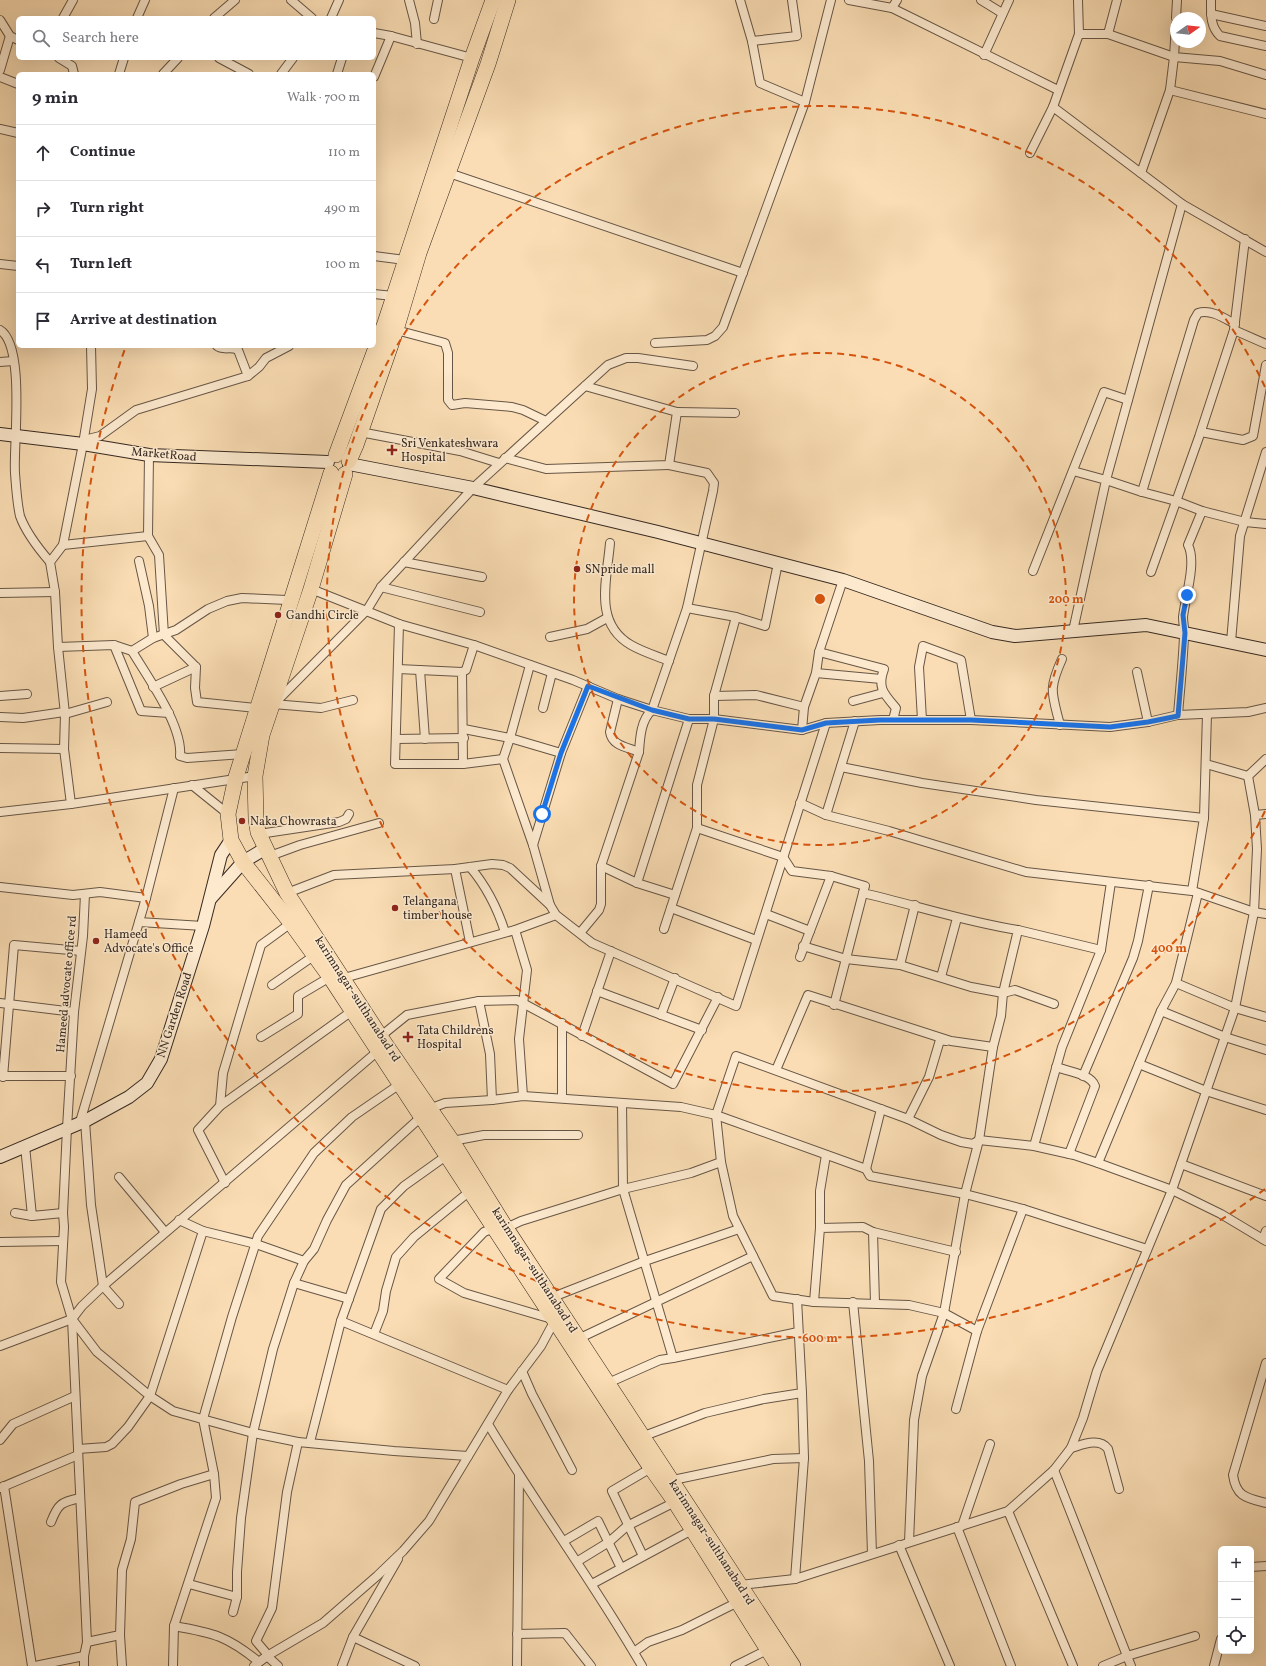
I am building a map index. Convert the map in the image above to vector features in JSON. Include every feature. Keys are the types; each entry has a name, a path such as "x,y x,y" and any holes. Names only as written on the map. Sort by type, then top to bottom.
{"highway":[{"path":"267,706 290,608 340,465 384,330 418,253 442,171 472,58 494,0"},
{"path":"508,0 488,64 405,260 393,296 360,432 340,465 311,589 267,706 243,754 236,777 228,814 231,840 243,862 315,955 337,978 352,1011 378,1051 400,1084 425,1113 446,1156 470,1191 500,1228 556,1308 651,1468 675,1502 738,1602 773,1647 778,1666"},
{"name":"karimnagar-sulthanabad rd","path":"267,706 255,776 256,819 260,834 287,893 337,978 381,1036 425,1113 452,1141 500,1228 556,1308 580,1338 740,1584 773,1647 793,1666"}],"street":[{"path":"64,16 73,0"},
{"path":"140,16 145,0"},
{"path":"216,16 236,0"},
{"path":"291,0 309,16"},
{"path":"332,16 339,0"},
{"path":"409,0 415,23 417,44"},
{"path":"434,19 438,0"},
{"path":"740,0 752,41 760,83 805,102"},
{"path":"752,41 797,36 792,0"},
{"path":"655,343 707,340 715,336 724,327 805,102 831,0"},
{"path":"849,0 892,8 984,55 1058,90"},
{"path":"892,8 897,0"},
{"path":"981,0 1002,13"},
{"path":"984,55 1009,0"},
{"path":"1030,153 1053,107 1079,34 1078,0"},
{"path":"1108,34 1117,0"},
{"path":"1176,12 1177,0"},
{"path":"1210,0 1211,20 1220,36 1266,46"},
{"path":"1211,14 1266,26"},
{"path":"0,20 10,36 16,39"},
{"path":"376,33 472,58"},
{"path":"1079,34 1108,34 1174,57 1220,61 1266,75"},
{"path":"0,70 10,36"},
{"path":"376,72 391,36"},
{"path":"1141,173 1170,90 1175,48"},
{"path":"62,60 72,66 74,72"},
{"path":"120,72 123,60"},
{"path":"165,72 176,60"},
{"path":"223,60 244,72"},
{"path":"282,72 292,60"},
{"path":"338,72 342,60"},
{"path":"0,77 16,83"},
{"path":"1170,90 1266,114"},
{"path":"1053,107 1182,204 1266,252"},
{"path":"0,129 16,133"},
{"path":"442,171 743,273"},
{"path":"1073,631 1106,480 1182,204"},
{"path":"1151,572 1201,432 1234,327 1245,239"},
{"path":"376,256 405,260"},
{"path":"0,264 16,266"},
{"path":"376,294 393,296"},
{"path":"1142,492 1194,320 1198,313 1203,311 1212,313 1266,344"},
{"path":"0,330 7,338 13,361 18,411 15,473 20,516 36,546 50,562 55,592 58,647 65,713 64,749 71,804"},
{"path":"384,330 445,343 448,353 448,400 452,405 465,403 512,407 523,410 546,422"},
{"path":"50,562 62,544 84,442 92,389 91,348"},
{"path":"220,348 232,348 238,350 248,376"},
{"path":"84,442 100,436 136,410 248,376 266,358 285,348"},
{"path":"267,706 367,610 381,587 473,488 608,365 626,358 693,366"},
{"path":"0,362 13,361"},
{"path":"1201,432 1243,440 1253,436 1266,365"},
{"path":"585,386 677,412 735,413"},
{"path":"1033,571 1104,392 1128,400"},
{"path":"669,465 677,412"},
{"path":"360,432 546,469 669,465 707,473 712,477 714,491 687,608 652,710 646,715 640,735 639,752 601,866 601,904 580,933"},
{"name":"MarketRoad","path":"0,434 84,442 149,455 340,465 473,488 702,543 843,580 992,632 1016,636 1146,625 1266,650"},
{"path":"1231,642 1240,536 1266,452"},
{"path":"149,455 148,536 153,541 159,556 164,635 196,667 195,688 197,702 321,708 353,700"},
{"path":"1073,471 1176,501 1202,511 1244,522 1266,524"},
{"path":"1178,716 1185,633 1183,615 1187,595 1191,551 1188,545 1202,511"},
{"path":"62,544 148,536"},
{"path":"610,543 605,606 607,618 612,629 621,638 632,645 669,661"},
{"path":"139,561 149,606 153,638"},
{"path":"404,562 482,577"},
{"path":"687,608 736,617 765,626 778,564"},
{"path":"802,730 804,707 816,673 819,652 843,580"},
{"path":"381,587 480,612"},
{"path":"311,589 400,624 474,645 530,664 618,699 652,710 689,719 714,719 802,730 826,723 893,720 971,720 1110,727 1178,716 1248,712 1266,708"},
{"path":"0,593 55,592"},
{"path":"132,651 153,638 176,630 208,609 242,598 287,600 290,608"},
{"path":"664,929 697,828 698,785 714,719 714,696 736,617"},
{"path":"550,637 587,629 607,618"},
{"path":"400,624 395,764 463,764 503,759"},
{"path":"58,647 114,645 132,651 169,713 181,745 180,756 187,758 243,754"},
{"path":"114,645 141,711 169,713"},
{"path":"398,669 462,672 466,670 474,645"},
{"path":"922,720 919,667 923,646 961,660 971,720"},
{"path":"819,652 884,669 880,679 883,693 896,708 893,720"},
{"path":"1060,725 1052,690 1053,680 1062,659"},
{"path":"530,664 503,759 532,845 550,905 556,915 592,943 675,978 736,1006 826,723"},
{"path":"153,687 196,667"},
{"path":"420,670 425,739"},
{"path":"462,672 464,729 463,764"},
{"path":"1137,672 1148,722"},
{"path":"543,708 552,673"},
{"path":"816,673 880,679"},
{"path":"532,845 561,753 588,686"},
{"path":"854,701 883,693"},
{"path":"0,696 27,694"},
{"path":"714,696 756,695 804,707"},
{"path":"618,699 610,732 611,737 616,743 639,752"},
{"path":"0,717 23,718 65,713 107,702"},
{"path":"1098,1163 1161,1011 1176,984 1195,892 1204,818 1207,714"},
{"path":"637,883 689,719"},
{"path":"826,815 855,721"},
{"path":"464,729 510,738 561,753"},
{"path":"396,739 464,738"},
{"path":"0,748 64,749"},
{"path":"1248,776 1266,759"},
{"path":"1206,764 1248,776"},
{"path":"841,767 922,783 1021,797 1204,818"},
{"path":"0,812 71,804 236,777 255,776"},
{"path":"740,1584 795,1579 1008,1511 1054,1470 1071,1448 1083,1418 1097,1371 1172,1190 1235,1008 1254,912 1257,849 1255,815 1248,776"},
{"path":"192,785 228,814"},
{"path":"119,1304 103,1286 91,1205 83,1122 146,898 174,788"},
{"path":"800,803 826,815 889,831 950,851 1026,872 1149,885 1195,892 1254,912 1266,914"},
{"path":"260,834 339,822 346,819 349,814"},
{"path":"1255,815 1266,814"},
{"path":"208,900 243,862 268,852 300,845 379,823"},
{"path":"697,828 783,857 792,871 831,876 865,886 834,1005"},
{"name":"NN Garden Road","path":"0,1157 83,1122 129,1097 147,1083 161,1058 203,926 208,900 221,855 231,840"},
{"path":"287,893 334,875 454,869 492,864 503,865 510,868 550,905"},
{"path":"601,866 637,883 675,895"},
{"path":"470,867 492,898 505,932"},
{"path":"454,869 470,942"},
{"path":"800,957 831,876"},
{"path":"1034,1146 1062,1047 1101,950 1111,882"},
{"path":"1083,1076 1133,958 1138,941 1149,885"},
{"path":"0,887 73,894 100,892 146,898"},
{"path":"863,893 915,905 957,918 1018,930 1101,950"},
{"name":"Hameed advocate office rd","path":"72,1319 60,1282 74,1012 81,950 85,894"},
{"path":"900,965 915,905"},
{"path":"671,908 756,940"},
{"path":"766,914 810,931"},
{"path":"261,1037 298,1014 298,996 337,978 515,930 556,915"},
{"path":"941,977 957,918"},
{"path":"139,922 203,926"},
{"path":"220,1106 223,1073 261,945 291,923"},
{"path":"515,930 527,970 519,1039 523,1096"},
{"path":"908,1542 914,1420 922,1376 944,1313 956,1252 965,1194 979,1140 993,1047 1001,1016 1003,993 1018,930"},
{"path":"71,1076 2,1077 4,1003 14,945 81,950"},
{"path":"803,946 846,959 900,965 971,987 1003,993 1015,990 1054,1004"},
{"path":"582,1036 611,951"},
{"path":"272,985 315,955"},
{"path":"660,1015 675,978"},
{"path":"1176,984 1235,1008 1266,1017"},
{"path":"597,991 702,1030"},
{"path":"776,1070 808,995 834,1005 951,1041"},
{"path":"381,1036 407,1015 479,1001 517,1000 673,1084 718,997"},
{"path":"479,1001 490,1054 492,1100"},
{"path":"4,1003 74,1012"},
{"path":"225,1182 198,1130 220,1106 352,1011"},
{"path":"1161,1011 1225,1037 1266,1050"},
{"path":"562,1023 562,1098"},
{"path":"908,1118 929,1077 940,1040 993,1047"},
{"path":"0,1346 72,1319 82,1306 103,1286 378,1051"},
{"path":"977,1331 944,1313 908,1305 853,1302 814,1302 773,1296 733,1216 721,1162 716,1115 736,1056 908,1118 941,1135 961,1142 973,1144 979,1140 1034,1146 1069,1154 1098,1163 1172,1190 1221,1214 1264,1240 1266,1231"},
{"path":"1139,1064 1206,1092 1266,1110"},
{"path":"1056,1067 1092,1080 1095,1086 1069,1154"},
{"path":"173,1666 174,1626 216,1498 214,1474 203,1419 232,1317 258,1236 314,1154 352,1117 400,1084"},
{"path":"233,1612 237,1597 237,1572 241,1518 253,1434 273,1349 294,1284 304,1261 314,1249 346,1184 425,1113 445,1102 492,1100 523,1096 681,1107 716,1115 826,1154 866,1169 870,1176 965,1194 1023,1209 1147,1249"},
{"path":"622,1103 623,1189 673,1358"},
{"path":"866,1169 881,1108"},
{"path":"452,1141 484,1135 578,1135"},
{"path":"25,1146 32,1216"},
{"path":"814,1302 820,1228 820,1191 826,1154"},
{"path":"310,1442 341,1322 381,1209 404,1186 446,1156"},
{"path":"721,1162 691,1173 623,1189 484,1232 439,1279 464,1293 556,1308 645,1261 739,1229"},
{"path":"1181,1164 1266,1196"},
{"path":"119,1177 165,1232"},
{"path":"374,1334 383,1311 386,1291 396,1258 414,1237 470,1191"},
{"path":"956,1410 977,1331 1023,1209"},
{"path":"16,1213 32,1216 63,1213"},
{"path":"179,1220 203,1231 256,1244 304,1261"},
{"path":"820,1228 863,1227 873,1232 956,1252"},
{"path":"32,1666 2,1487 78,1452 106,1447 112,1444 124,1432 150,1396 203,1231"},
{"path":"873,1232 875,1303"},
{"path":"0,1242 63,1241"},
{"path":"580,1338 753,1256"},
{"path":"294,1284 349,1299"},
{"path":"795,1579 804,1458 797,1299"},
{"path":"853,1302 869,1453 872,1554"},
{"path":"174,1626 221,1636 241,1647 257,1664 266,1656 323,1623 403,1551 429,1521 508,1390 541,1346 556,1308"},
{"path":"72,1319 97,1352 150,1396 173,1411 253,1434 298,1442 468,1456"},
{"path":"72,1319 88,1642 84,1656 84,1666"},
{"path":"341,1322 374,1334 508,1390"},
{"path":"608,1383 660,1360 798,1332"},
{"path":"1266,1363 1233,1475 1234,1484 1240,1494 1266,1503"},
{"path":"522,1370 532,1394 572,1470"},
{"path":"644,1436 705,1413 764,1399 802,1393"},
{"path":"0,1440 13,1424 75,1396"},
{"path":"488,1424 519,1476 578,1561 642,1666"},
{"path":"278,1666 266,1656 267,1654 256,1641 272,1608 287,1492 298,1442"},
{"path":"1071,1448 1094,1442 1106,1445 1119,1489"},
{"path":"990,1444 959,1526 1011,1666"},
{"path":"672,1480 773,1459 804,1458"},
{"path":"643,1556 627,1526 612,1491 651,1468"},
{"path":"1054,1470 1131,1666"},
{"path":"122,1666 120,1635 122,1570 131,1539 135,1502 181,1484 214,1474"},
{"path":"517,1666 516,1634 519,1476"},
{"path":"51,1522 57,1507 65,1501 80,1498"},
{"path":"578,1561 609,1542 627,1526 675,1502"},
{"path":"1008,1511 1073,1666"},
{"path":"564,1541 598,1521 622,1568"},
{"path":"592,1584 692,1530"},
{"path":"899,1545 950,1666"},
{"path":"342,1666 350,1649 353,1637 403,1551"},
{"path":"1254,1566 1266,1566"},
{"path":"189,1584 237,1597"},
{"path":"634,1652 648,1642 682,1630 738,1602"},
{"path":"516,1634 565,1633 591,1666"},
{"path":"88,1642 120,1635"},
{"path":"1103,1666 1127,1656 1195,1636"},
{"path":"353,1637 415,1666"},
{"path":"735,1666 773,1647"},
{"path":"1214,1666 1218,1651"},
{"path":"36,1666 84,1656"}],"place":[{"name":"Sri Venkateshwara Hospital","path":"392,450"},
{"name":"SNpride mall","path":"577,569"},
{"name":"Gandhi Circle","path":"278,615"},
{"name":"Naka Chowrasta","path":"242,821"},
{"name":"Telangana timber house","path":"395,908"},
{"name":"Hameed Advocate's Office","path":"96,941"},
{"name":"Tata Childrens Hospital","path":"408,1037"}],"route":[{"path":"542,814 561,753 588,686 618,699 652,710 689,719 714,719 802,730 826,723 880,720 971,720 1110,727 1178,716 1185,633 1183,615 1187,595"}]}
